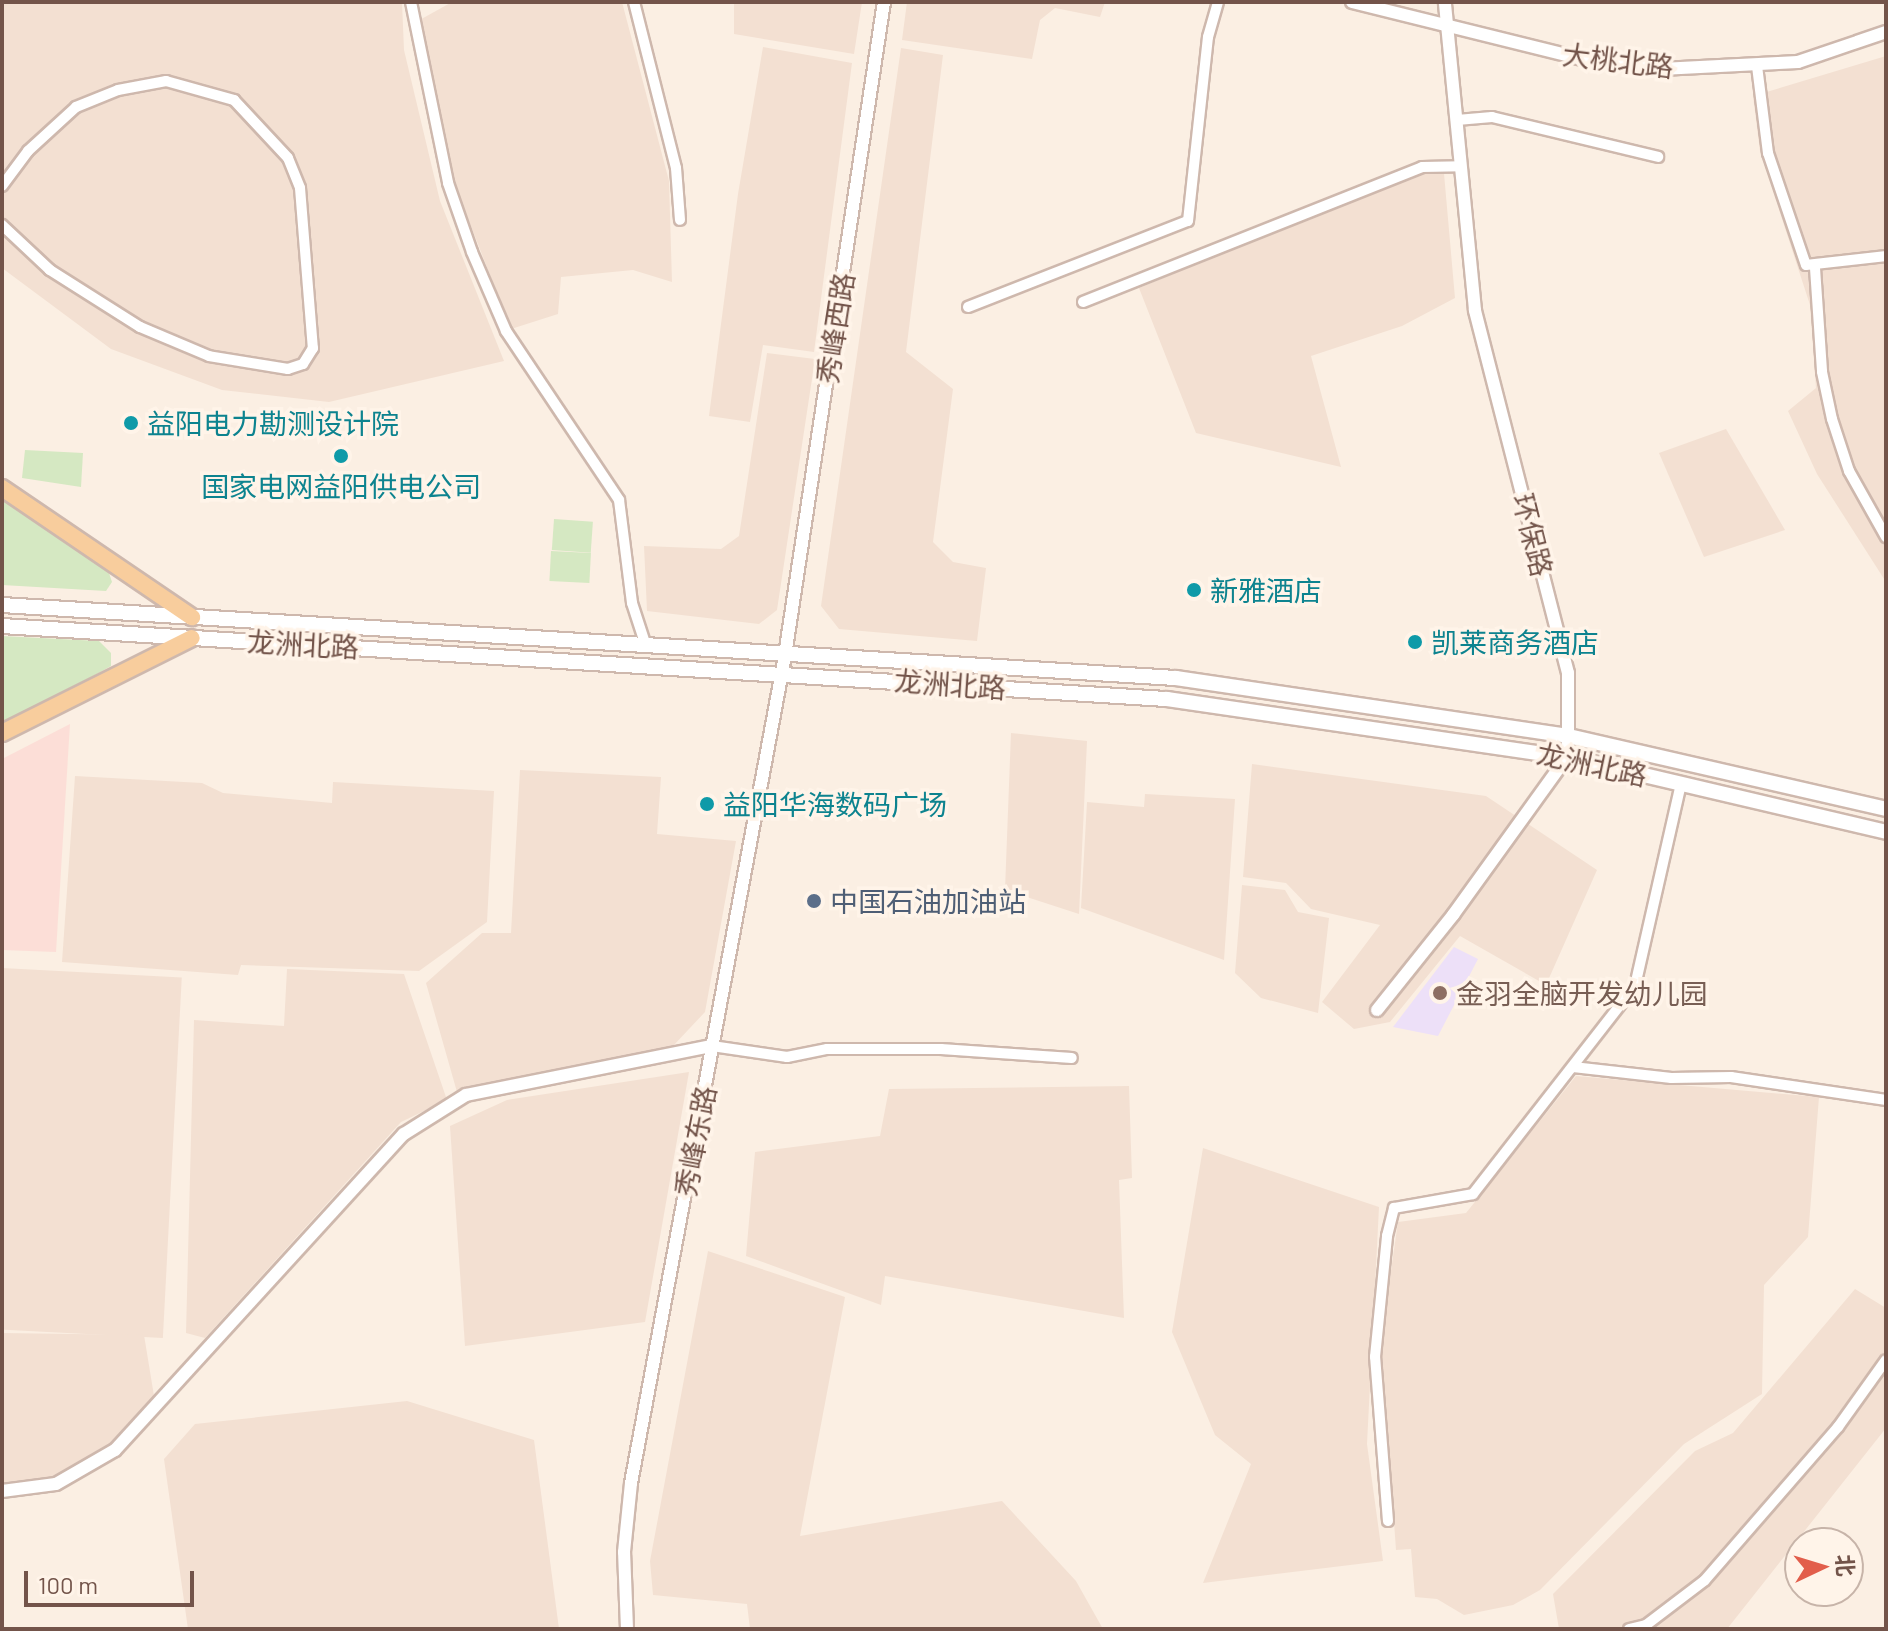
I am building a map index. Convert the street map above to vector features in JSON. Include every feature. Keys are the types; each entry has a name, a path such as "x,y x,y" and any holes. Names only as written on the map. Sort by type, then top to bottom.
{"main road":[{"path":"2,488 192,617"},
{"name":"龙洲北路","path":"2,605 1176,678 1568,736 1886,809"},
{"name":"龙洲北路","path":"2,626 1167,699 1567,757 1886,832"},
{"path":"2,733 192,638"}],"street":[{"path":"411,2 448,183 472,252 506,331 619,500 632,603 646,646"},
{"path":"634,2 676,168 680,220"},
{"name":"秀峰西路","path":"785,655 884,2"},
{"path":"968,307 1188,221 1208,37 1218,2"},
{"name":"大桃北路","path":"1352,2 1586,60 1661,69 1798,62 1886,32"},
{"name":"环保路","path":"1445,2 1475,310 1568,673 1567,757"},
{"path":"1757,66 1768,153 1806,265 1815,268 1886,256"},
{"path":"2,186 28,151 76,107 118,90 166,81 234,100 288,158 300,188 313,348 303,364 288,369 209,356 127,319 50,270 2,225"},
{"path":"1457,120 1492,117 1658,157"},
{"path":"1083,302 1422,167 1461,166"},
{"path":"1815,268 1822,372 1832,419 1849,471 1886,537"},
{"name":"秀峰东路","path":"627,1629 624,1552 631,1483 785,655"},
{"path":"1377,1010 1453,915 1567,757"},
{"path":"1388,1521 1375,1357 1387,1236 1394,1208 1473,1194 1635,986 1681,784"},
{"path":"2,1491 56,1484 115,1450 404,1134 466,1095 712,1046 787,1057 827,1049 941,1049 1072,1058"},
{"path":"1573,1067 1671,1078 1731,1077 1886,1100"},
{"path":"1629,1629 1646,1625 1705,1580 1838,1427 1886,1360"}],"shaded area":[{"path":"2,2 402,2 404,50 440,201 504,361 329,402 222,390 111,349 2,268"},
{"path":"452,2 622,2 669,181 672,282 633,270 561,277 558,314 511,329 453,180 416,22"},
{"path":"734,2 862,2 854,54 734,34"},
{"path":"907,2 1105,2 1100,17 1055,8 1040,20 1032,59 902,40"},
{"path":"763,47 852,63 814,352 763,345 750,422 709,416 738,194"},
{"path":"901,48 943,55 906,352 953,389 933,542 953,562 986,568 977,641 839,629 821,606"},
{"path":"1886,56 1886,582 1817,474 1788,411 1816,388 1810,305 1760,151 1753,96"},
{"path":"1443,162 1455,298 1402,326 1311,356 1341,467 1196,433 1139,288"},
{"path":"767,353 815,359 777,610 759,624 647,611 644,546 721,549 739,536"},
{"path":"1726,429 1785,530 1704,557 1659,453"},
{"path":"70,724 56,952 2,950 2,759"},
{"path":"1011,733 1087,741 1079,914 1005,890"},
{"path":"1252,764 1486,796 1597,870 1546,985 1460,936 1390,1022 1354,1029 1322,1002 1380,925 1311,909 1286,883 1243,877"},
{"path":"520,770 661,777 657,834 736,841 705,1012 673,1046 457,1092 426,983 482,933 511,933"},
{"path":"75,776 202,783 223,793 332,803 333,782 494,791 487,922 419,971 241,965 238,975 62,962"},
{"path":"1145,794 1235,799 1224,960 1081,908 1087,802 1144,807"},
{"path":"1242,885 1285,890 1298,912 1329,918 1318,1013 1261,998 1235,973"},
{"name":"金羽全脑开发幼儿园","path":"1454,947 1478,959 1438,1036 1393,1027"},
{"path":"2,968 182,977 163,1338 2,1329"},
{"path":"287,969 404,974 447,1100 401,1122 205,1338 186,1333 194,1020 284,1026"},
{"path":"689,1072 645,1322 465,1346 450,1126 507,1100"},
{"path":"1576,1076 1819,1097 1808,1237 1764,1285 1762,1394 1684,1444 1540,1590 1513,1605 1464,1615 1437,1599 1415,1597 1411,1549 1396,1550 1381,1340 1398,1222 1466,1213"},
{"path":"1129,1086 1132,1178 1119,1180 1124,1318 885,1276 881,1305 746,1256 755,1152 880,1136 889,1089"},
{"path":"1203,1148 1379,1207 1367,1444 1383,1561 1203,1583 1251,1464 1215,1435 1172,1332"},
{"path":"708,1251 845,1297 800,1536 1002,1501 1076,1581 1103,1629 750,1629 747,1604 653,1595 650,1561"},
{"path":"1855,1289 1886,1308 1886,1428 1808,1527 1784,1527 1784,1557 1727,1629 1559,1629 1553,1594 1695,1451 1733,1433"},
{"path":"2,1333 144,1335 154,1396 122,1435 91,1459 55,1476 2,1483"},
{"path":"407,1401 534,1440 559,1629 188,1629 164,1459 195,1424"}],"green space":[{"path":"25,450 83,453 81,487 22,478"},
{"path":"2,495 109,573 112,582 106,591 2,585"},
{"path":"554,519 593,522 591,553 552,550"},
{"path":"551,551 591,553 589,583 549,581"},
{"path":"2,636 99,641 111,653 111,666 2,727"}],"place":[{"name":"益阳电力勘测设计院","path":"131,423"},
{"name":"国家电网益阳供电公司","path":"341,456"},
{"name":"新雅酒店","path":"1194,590"},
{"name":"凯莱商务酒店","path":"1415,642"},
{"name":"益阳华海数码广场","path":"707,804"},
{"name":"中国石油加油站","path":"814,901"},
{"name":"金羽全脑开发幼儿园","path":"1440,993"}]}
